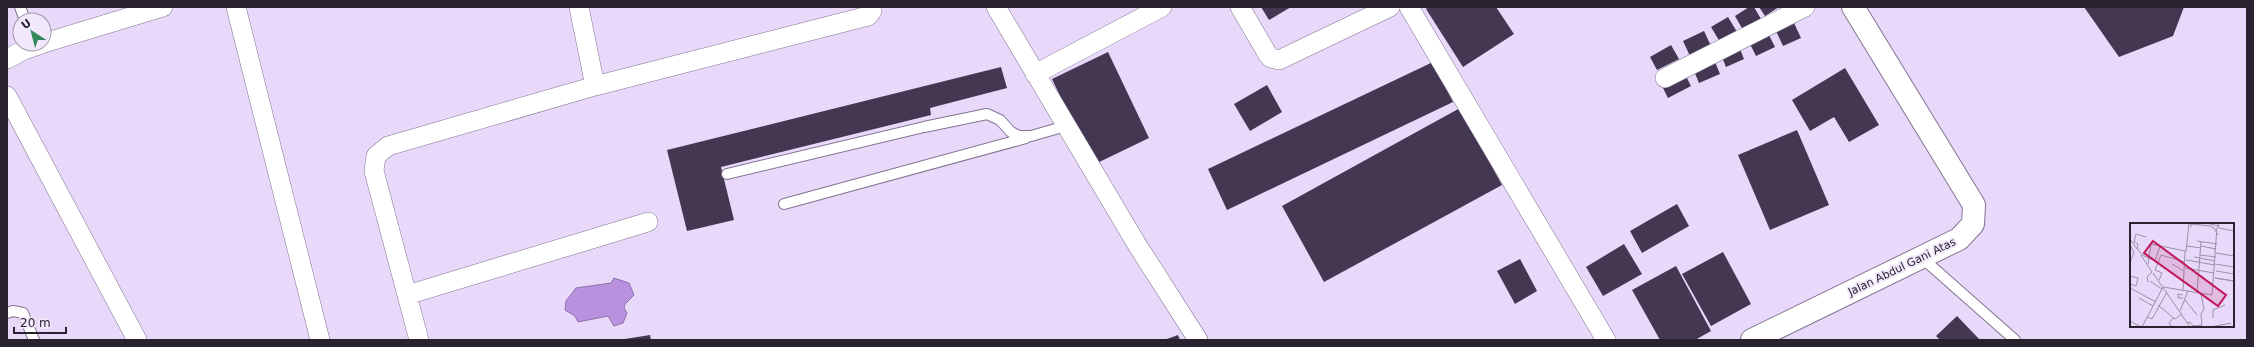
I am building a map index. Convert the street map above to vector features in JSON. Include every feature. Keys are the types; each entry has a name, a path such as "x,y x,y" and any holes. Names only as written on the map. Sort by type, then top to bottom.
{"street":[{"path":"52,40 163,7"},
{"path":"236,7 320,340"},
{"path":"579,7 595,86"},
{"path":"415,339 407,295 374,171 378,153 388,146 595,86 868,16 872,11 872,7"},
{"path":"996,7 1034,74 1136,243 1198,340"},
{"path":"1034,74 1162,7"},
{"path":"1240,7 1268,55 1271,58 1279,60 1390,7"},
{"path":"1409,7 1606,340"},
{"path":"1665,78 1805,7"},
{"name":"Jalan Abdul Gani Atas","path":"1752,340 1959,239 1973,224 1974,205 1853,7"},
{"path":"7,60 23,52"},
{"path":"7,96 137,340"},
{"path":"407,295 648,222"}],"lane":[{"path":"727,174 924,127 987,114 1000,120 1016,135 1031,136"},
{"path":"784,204 1066,126"},
{"path":"1922,257 2015,340"},
{"path":"7,313 13,311 23,313 34,340"}],"shaded area":[{"path":"614,278 629,283 634,295 625,304 624,308 627,313 623,323 614,326 608,316 578,322 575,316 565,310 566,301 576,288 611,283"}],"building":[{"path":"1261,7 1291,7 1269,20"},
{"path":"1428,7 1496,7 1514,34 1463,67 1426,9"},
{"path":"1749,7 1754,7 1761,19 1743,30 1735,16"},
{"path":"1759,7 1779,7 1765,16"},
{"path":"2084,7 2184,7 2173,36 2119,57"},
{"path":"1728,17 1737,32 1720,42 1711,27"},
{"path":"1794,23 1801,38 1783,46 1776,31"},
{"path":"1704,31 1711,46 1690,56 1683,41"},
{"path":"1769,35 1775,47 1756,56 1750,44"},
{"path":"1671,45 1679,59 1657,70 1650,57"},
{"path":"1740,49 1744,59 1726,67 1722,57"},
{"path":"1108,52 1149,138 1093,165 1052,79"},
{"path":"1433,62 1453,102 1227,210 1208,169"},
{"path":"1715,62 1720,74 1699,83 1694,71"},
{"path":"1001,67 1007,88 930,108 931,115 721,167 734,220 687,231 667,150"},
{"path":"1845,68 1879,125 1849,142 1834,117 1810,131 1792,100"},
{"path":"1684,72 1691,86 1668,98 1661,84"},
{"path":"1267,85 1282,112 1250,131 1234,104"},
{"path":"1460,108 1502,185 1324,282 1282,206"},
{"path":"1797,130 1829,205 1770,230 1738,155"},
{"path":"1677,204 1689,226 1642,253 1630,231"},
{"path":"1624,244 1642,274 1603,296 1586,267"},
{"path":"1723,252 1751,304 1711,326 1682,274"},
{"path":"1520,259 1537,291 1515,304 1497,271"},
{"path":"1676,266 1711,331 1695,340 1660,340 1632,290"},
{"path":"1957,316 1980,340 1940,340 1936,336"},
{"path":"650,335 651,340 625,340 625,339"},
{"path":"1178,335 1180,340 1164,340"}]}
